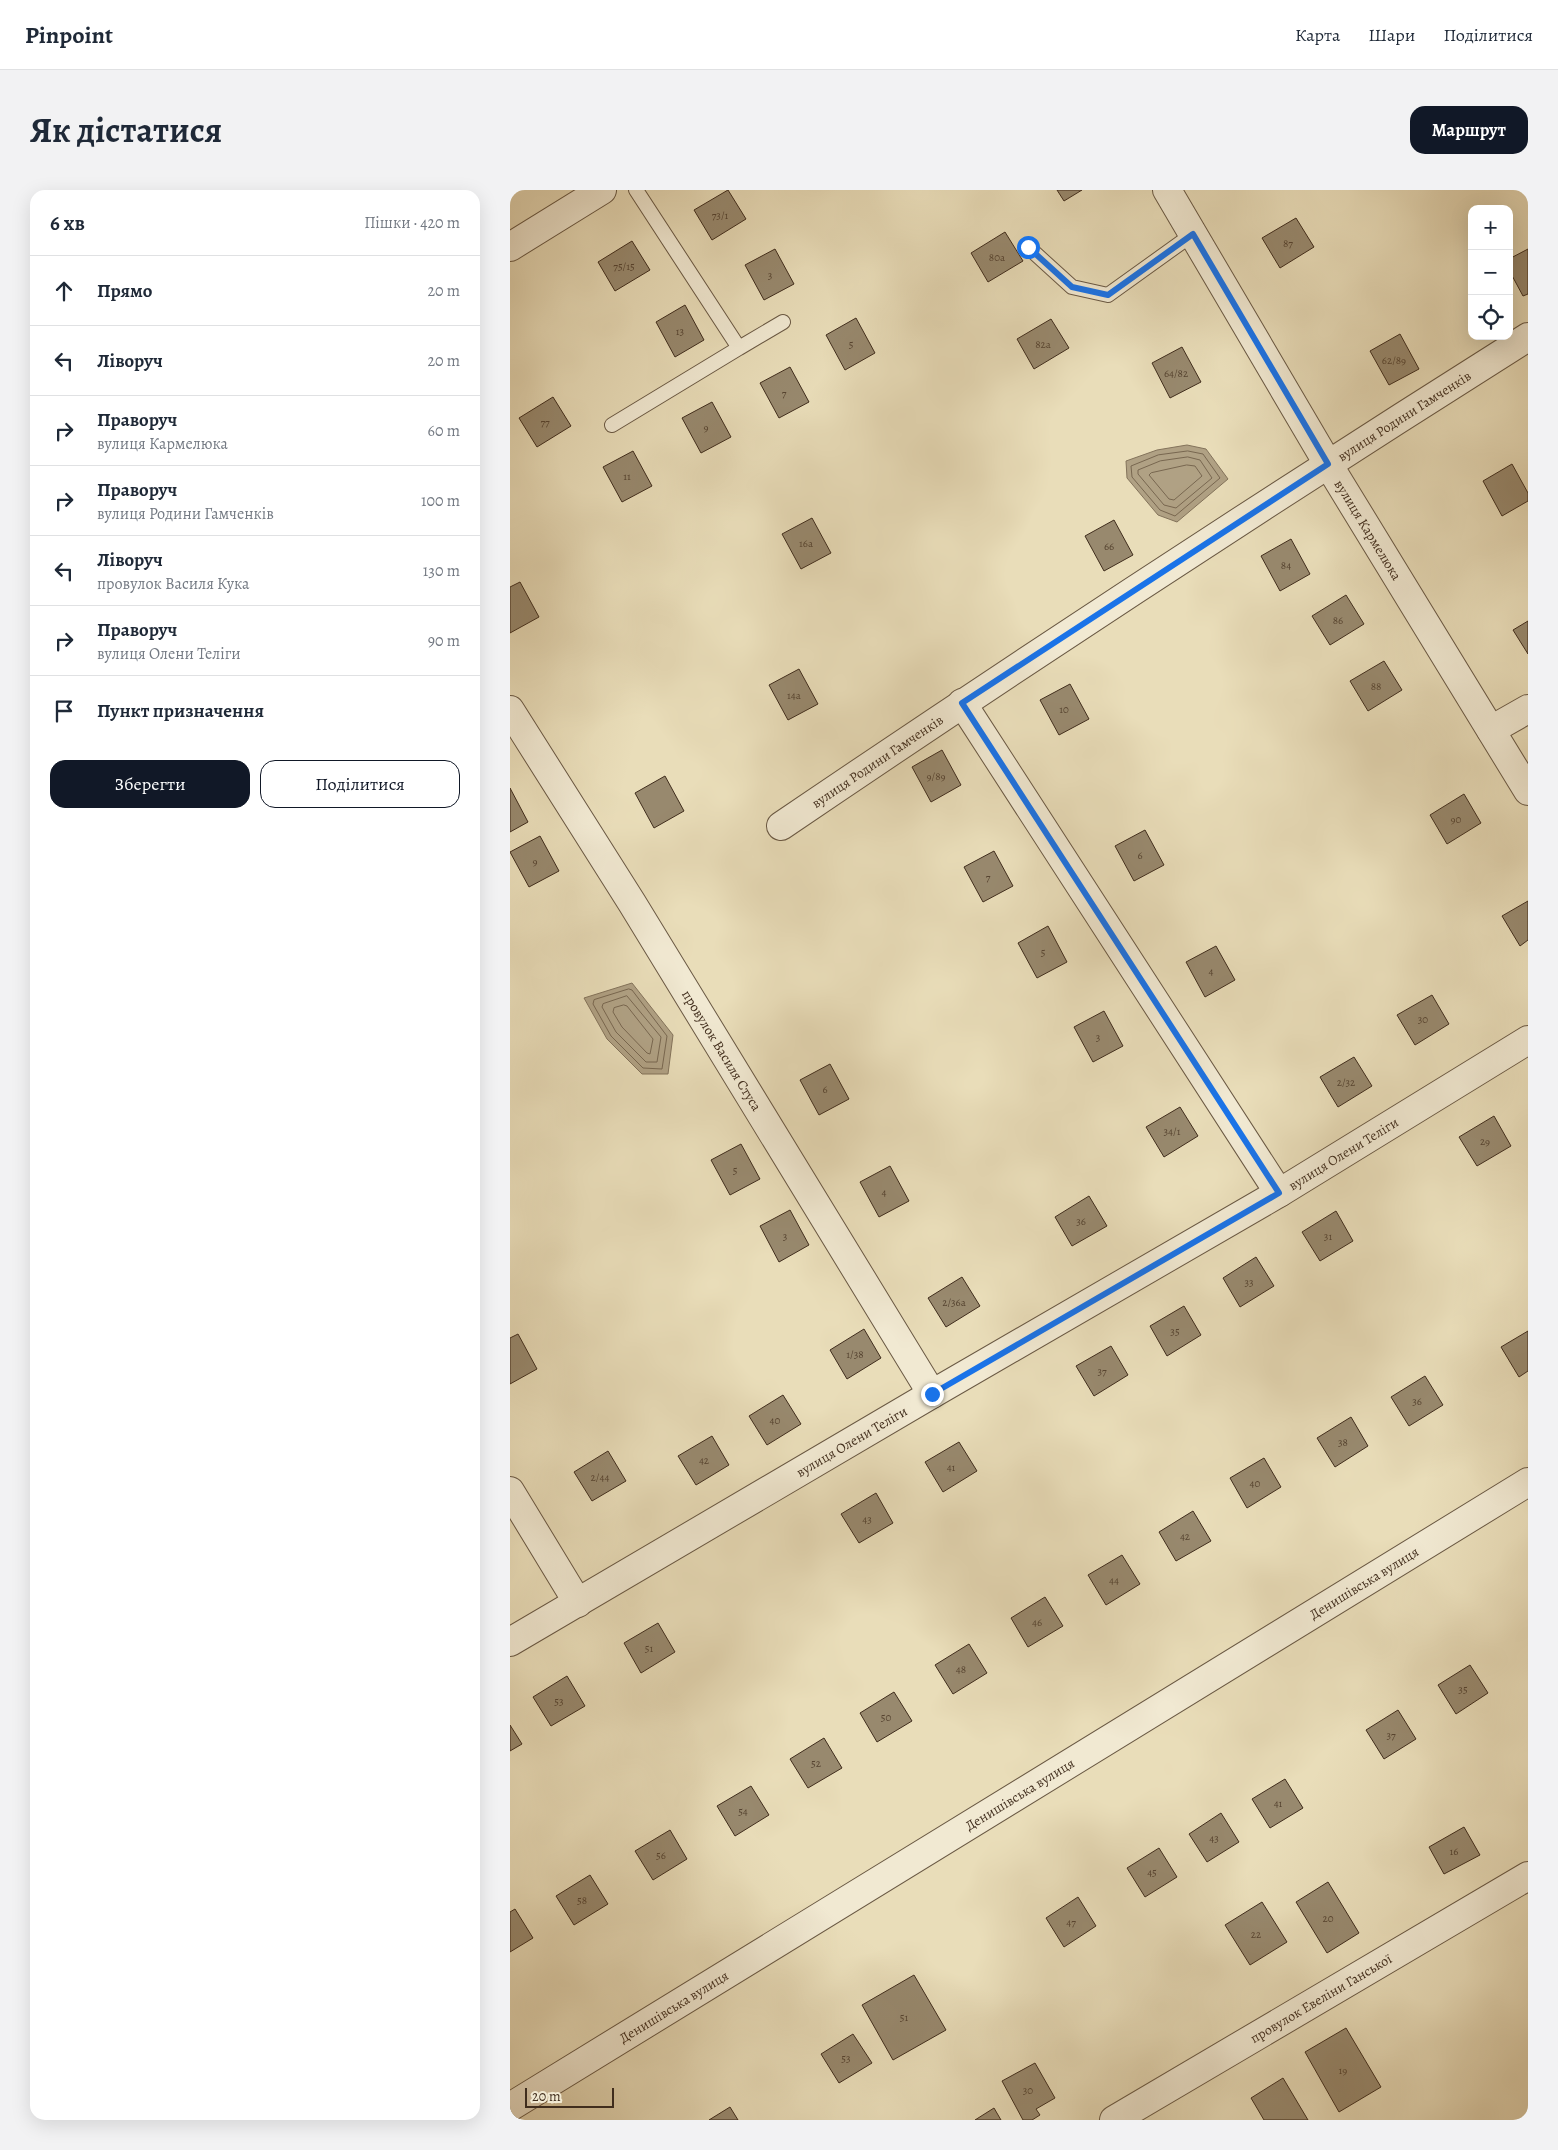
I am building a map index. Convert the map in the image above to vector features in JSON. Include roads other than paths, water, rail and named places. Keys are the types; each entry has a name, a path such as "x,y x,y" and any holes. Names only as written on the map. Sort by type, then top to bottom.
{"street":[{"path":"510,247 602,190"},
{"name":"вулиця Кармелюка","path":"1167,190 1328,464 1528,790"},
{"name":"вулиця Родини Гамченків","path":"781,826 962,703 1328,464 1528,337"},
{"path":"962,703 1279,1193"},
{"path":"1491,730 1528,708"},
{"name":"провулок Василя Стуса","path":"510,710 632,904 932,1394"},
{"name":"вулиця Олени Теліги","path":"510,1642 1279,1193 1528,1040"},
{"name":"Денишівська вулиця","path":"510,2107 1528,1482"},
{"path":"510,1491 578,1603"},
{"name":"провулок Евеліни Ганської","path":"1114,2120 1528,1876"}],"lane":[{"path":"636,190 739,348"},
{"path":"1028,247 1072,287 1108,295 1193,234"},
{"path":"612,425 782,322"}],"water":[{"path":"1187,445 1206,449 1228,479 1177,522 1158,515 1127,478 1126,461 1157,450"},
{"path":"632,983 673,1035 668,1074 642,1074 607,1039 584,998"}]}
